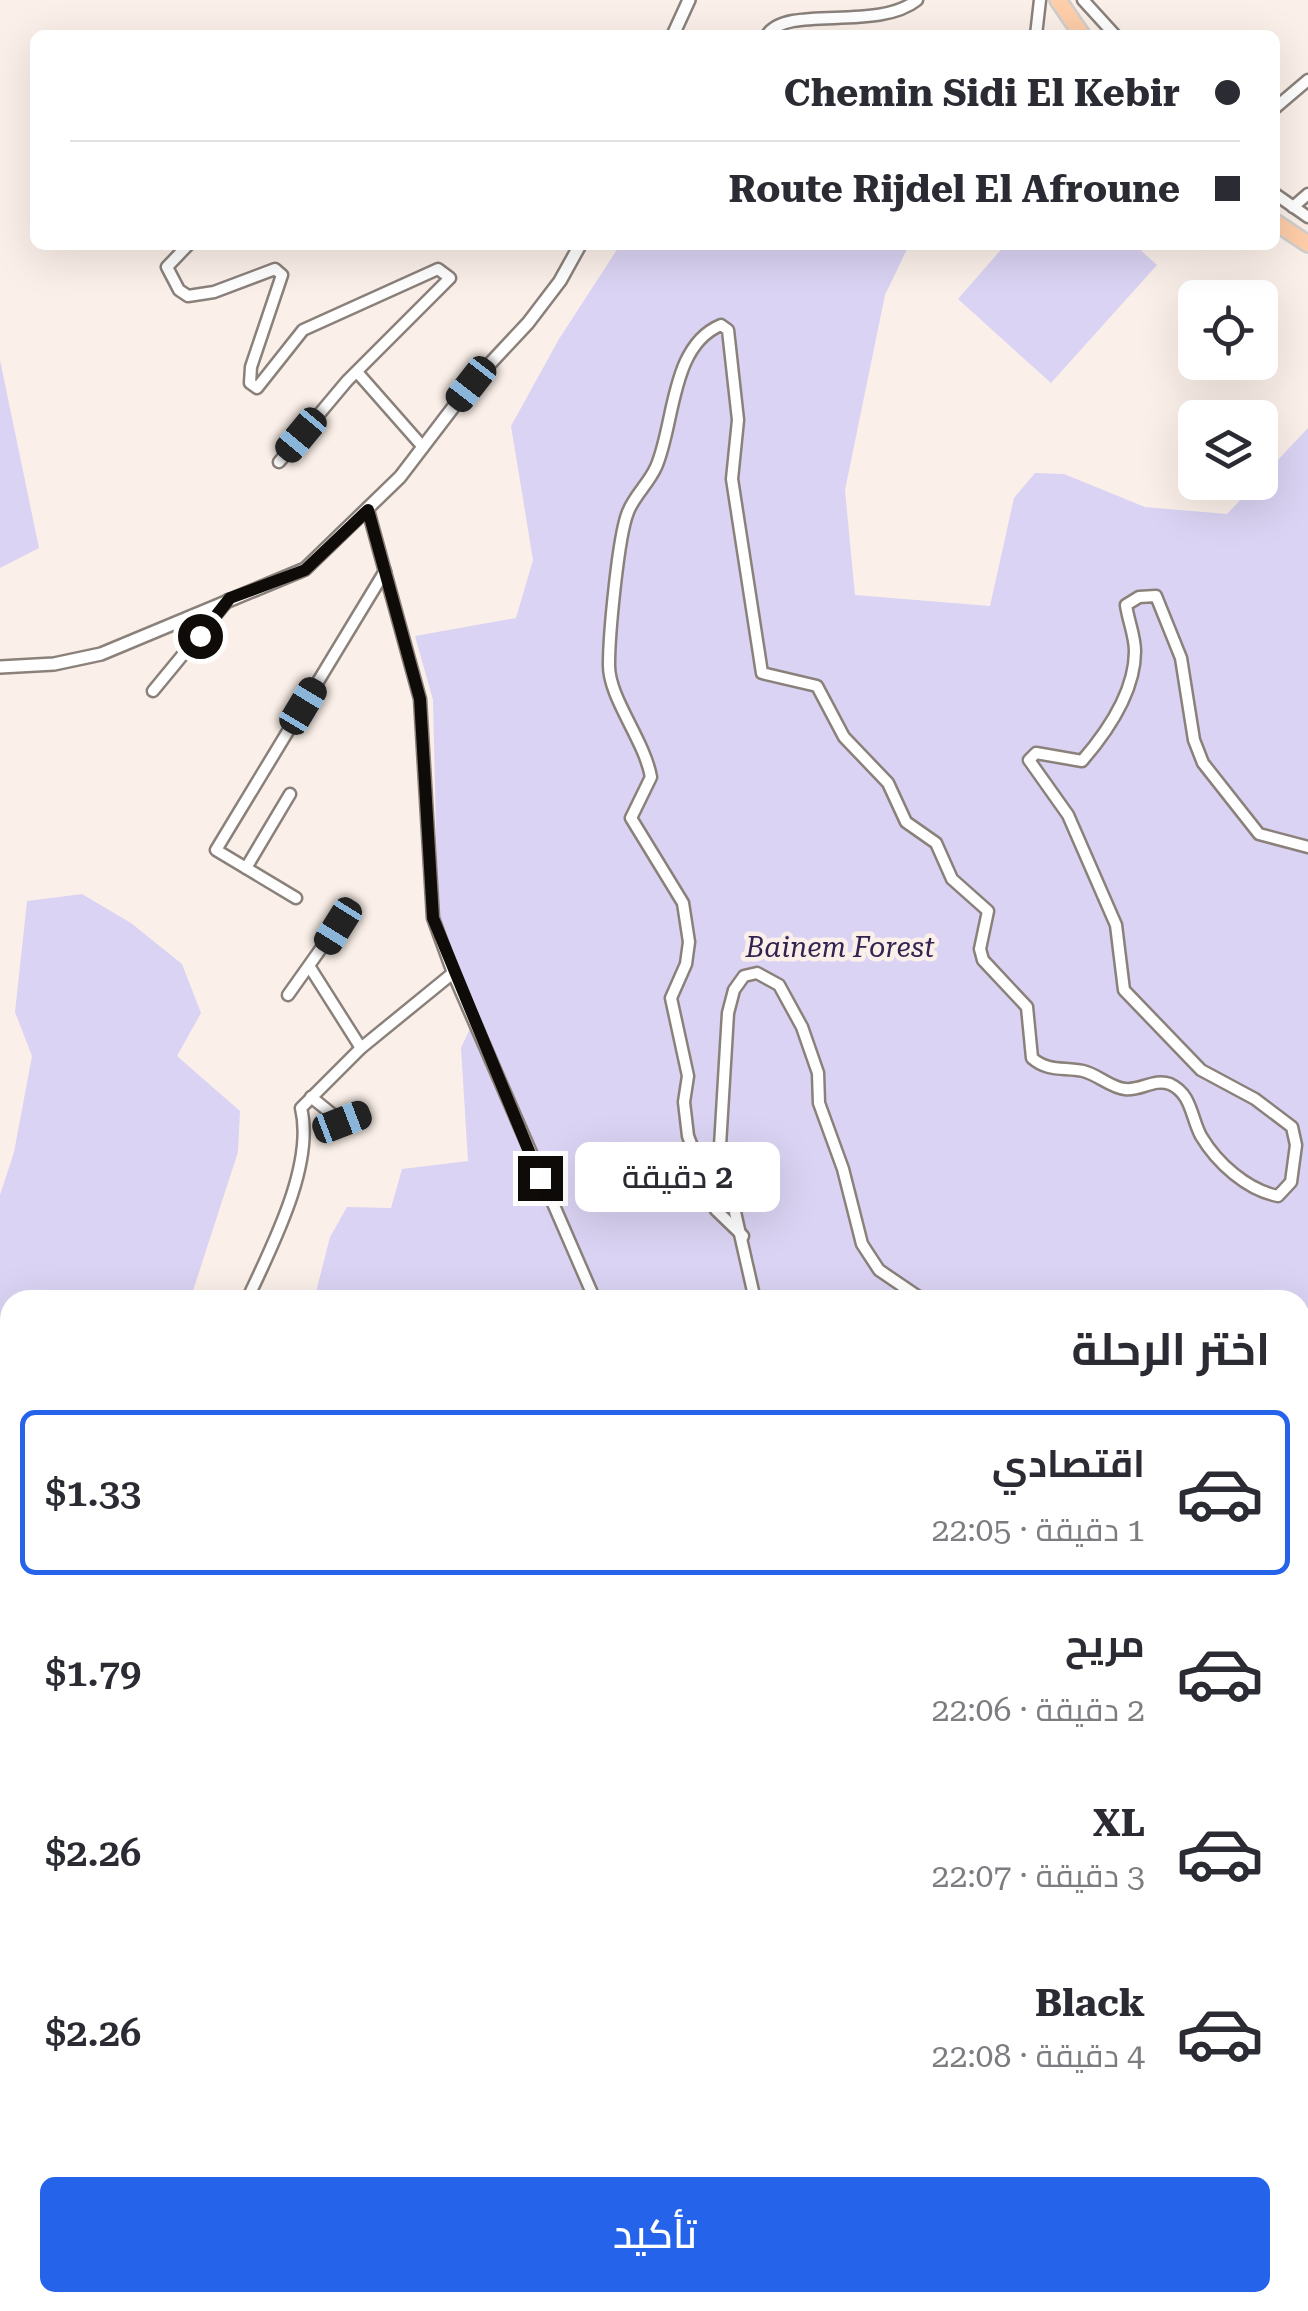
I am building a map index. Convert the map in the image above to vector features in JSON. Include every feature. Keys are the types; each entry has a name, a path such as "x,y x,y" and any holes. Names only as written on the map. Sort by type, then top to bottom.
{"main road":[{"path":"1058,0 1079,30"},
{"path":"1280,225 1308,244"}],"street":[{"path":"676,30 690,0"},
{"path":"772,30 779,22 792,18 847,20 897,10 916,0"},
{"path":"1037,30 1040,0"},
{"path":"1084,0 1111,30"},
{"path":"1280,104 1308,80"},
{"path":"1293,207 1308,194"},
{"path":"1280,198 1308,217"},
{"path":"183,250 167,267 179,290 188,296 214,292 275,268 282,274 251,367 250,382 257,388 265,383 278,358 313,324 444,270 450,278 357,372 279,462"},
{"path":"0,667 54,664 101,654 305,570 368,510 422,447 539,309 577,250"},
{"path":"743,1236 716,1210 688,1136 684,1102 688,1076 671,998 686,964 686,922 676,888 651,855 631,818 651,778 640,736 615,691 608,665 628,510 656,466 682,373 711,329 721,325 728,330 738,420 732,478 762,674 817,686 844,737 888,783 906,822 936,844 952,880 988,911 980,949 983,960 1027,1007 1032,1058 1043,1068 1084,1071 1124,1090 1158,1082 1172,1085 1184,1095 1200,1134 1230,1171 1261,1192 1278,1196 1292,1182 1296,1145 1292,1127 1255,1099 1201,1070 1124,990 1116,925 1068,815 1028,760 1036,753 1082,762 1104,736 1131,682 1135,648 1126,605 1139,597 1156,596 1164,612 1181,658 1194,740 1203,763 1259,834 1308,847"},
{"path":"357,372 422,447"},
{"path":"368,510 420,699 433,918 591,1290"},
{"path":"296,898 216,850 385,570"},
{"path":"153,692 230,598"},
{"path":"246,868 290,794"},
{"path":"288,995 338,926"},
{"path":"310,969 361,1048"},
{"path":"252,1290 280,1229 306,1129 301,1108 361,1048 454,972"},
{"path":"753,1290 720,1146 722,1071 734,990 744,976 757,973 779,985 802,1026 818,1073 819,1103 843,1169 862,1244 878,1270 907,1290"},
{"path":"311,1097 342,1122 361,1114"}],"green space":[{"name":"Bainem Forest","path":"617,250 907,250 885,295 845,490 855,595 990,606 1014,498 1035,473 1064,474 1145,507 1227,514 1240,500 1278,500 1278,460 1308,428 1308,1290 317,1290 330,1237 347,1207 391,1208 402,1169 468,1161 461,1048 478,1011 438,919 433,700 415,636 516,618 533,560 511,426 559,339"},
{"path":"1001,250 1140,250 1157,265 1051,383 958,299"},
{"path":"0,360 39,548 0,568"},
{"name":"Bainem Forest","path":"82,894 131,923 182,964 201,1013 177,1056 240,1111 238,1152 193,1290 0,1290 0,1195 14,1152 32,1056 15,1012 27,901"}],"route":[{"path":"200,636 230,598 305,570 368,510 420,699 433,918 540,1178"}]}
